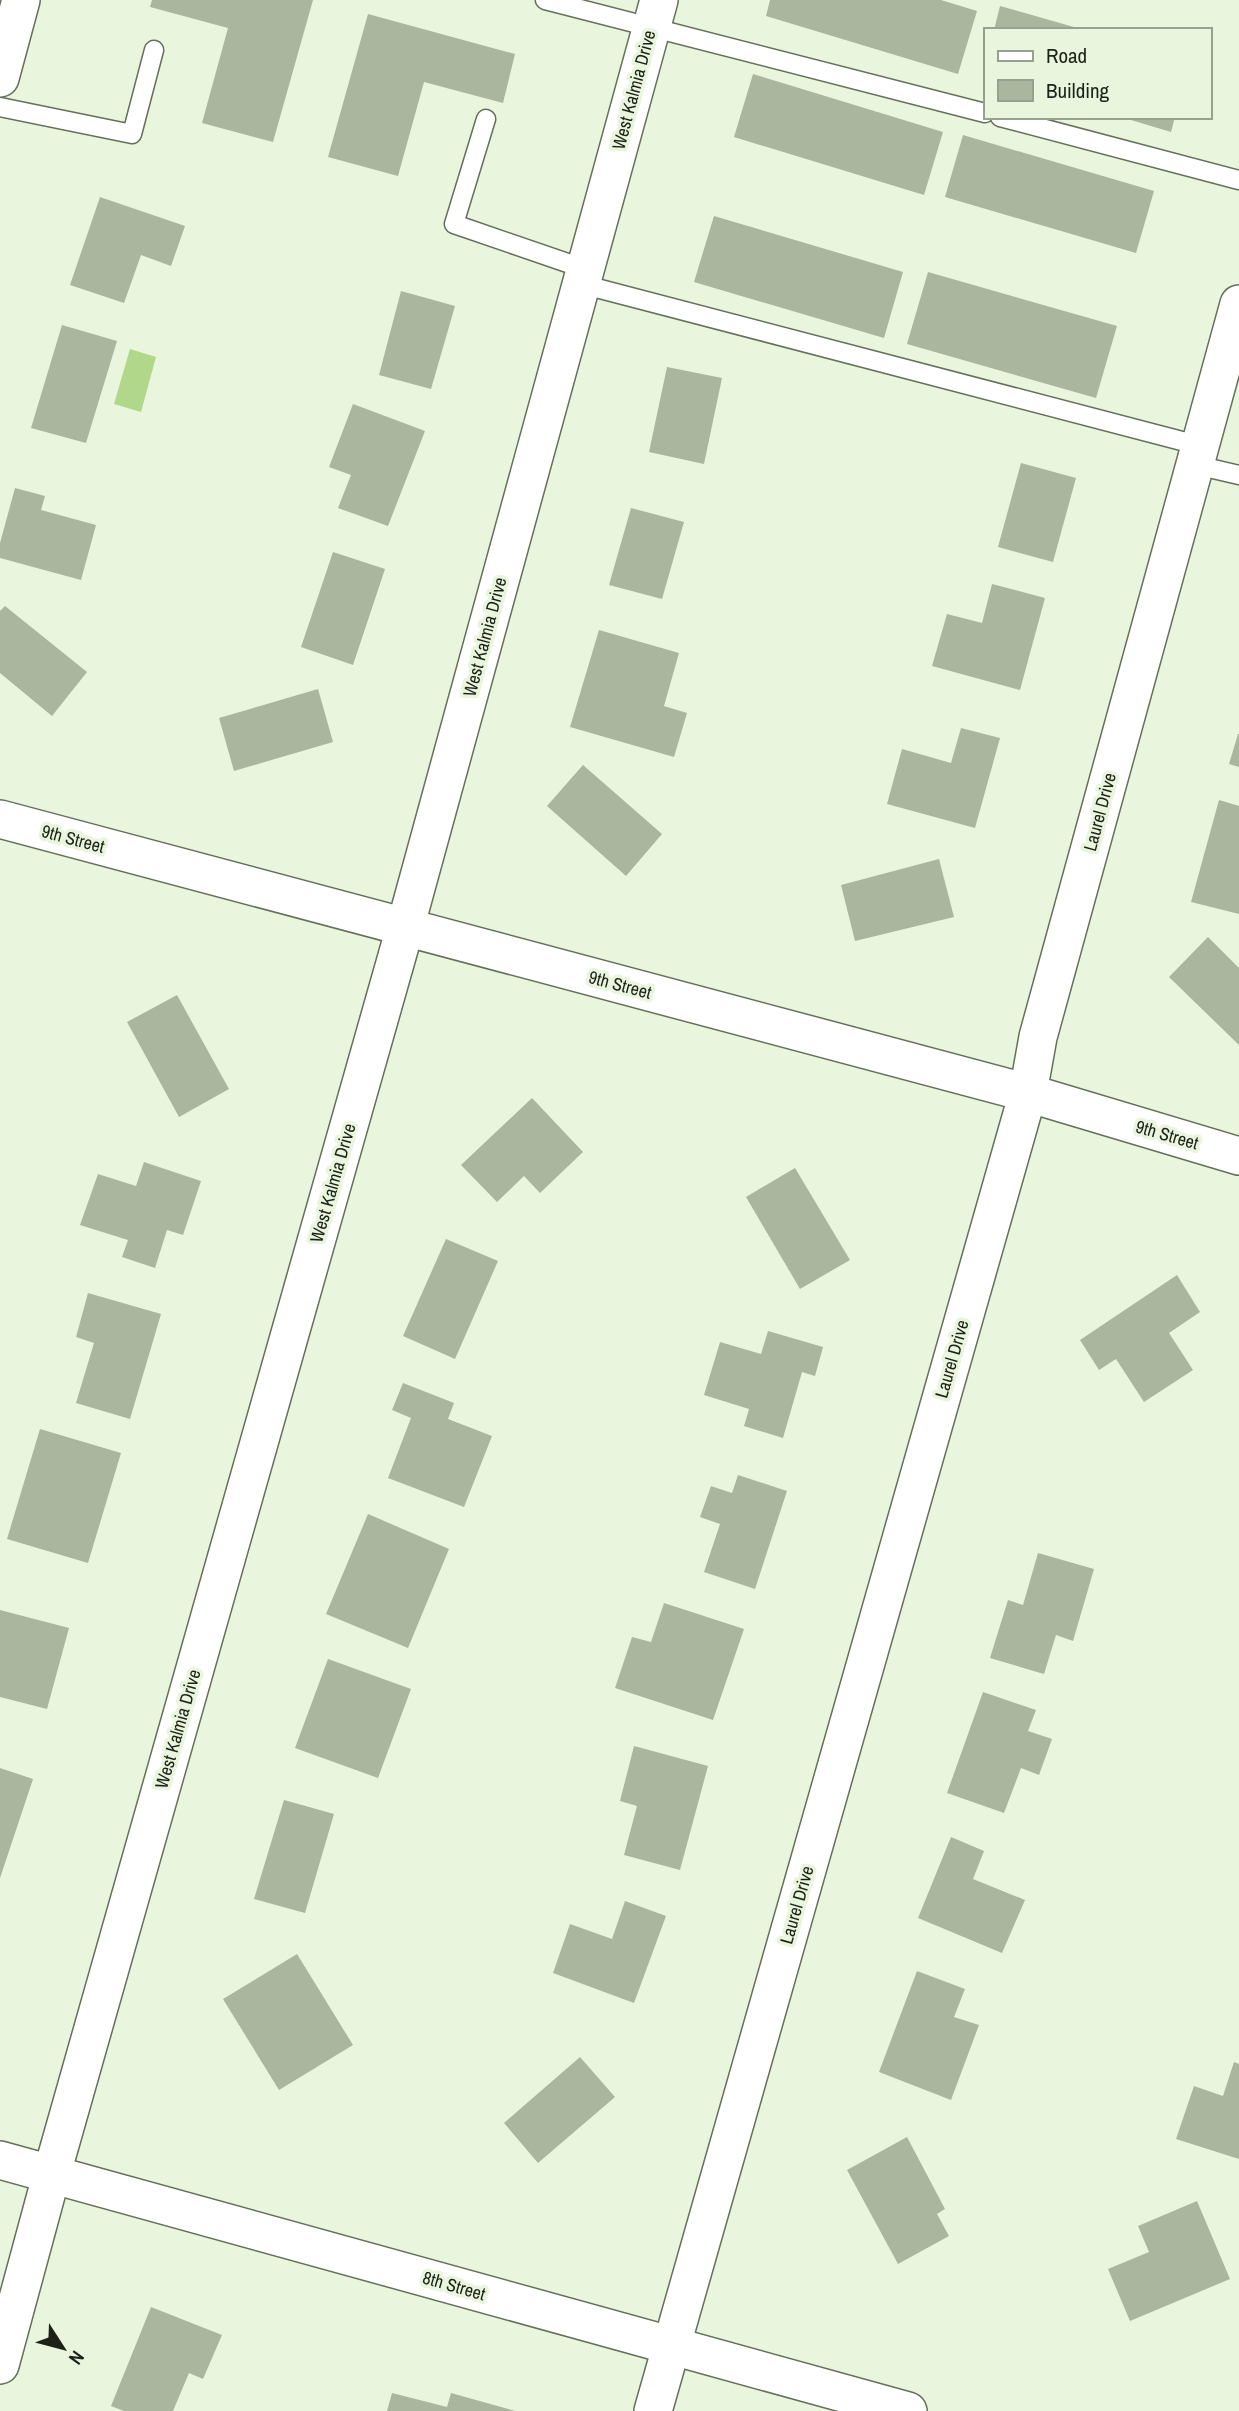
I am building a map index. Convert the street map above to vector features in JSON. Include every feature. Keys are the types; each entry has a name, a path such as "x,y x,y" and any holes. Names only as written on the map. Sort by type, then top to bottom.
{"street":[{"path":"0,78 21,0"},
{"name":"West Kalmia Drive","path":"0,2365 405,928 655,13"},
{"name":"Laurel Drive","path":"653,2411 1028,1093 1038,1037 1239,304"},
{"name":"9th Street","path":"0,819 1028,1093 1239,1156"},
{"name":"8th Street","path":"0,2160 908,2411"}],"lane":[{"path":"545,0 655,13 984,113"},
{"path":"0,107 132,134 154,50"},
{"path":"485,119 454,224 583,276 1199,455 1239,475"},
{"path":"1008,119 1239,180"}],"shaded area":[{"path":"130,349 156,357 141,412 114,404"}],"building":[{"path":"152,0 313,0 273,142 202,123 228,28 150,7"},
{"path":"770,0 941,0 977,11 958,74 766,16"},
{"path":"1000,6 1077,28 994,28"},
{"path":"368,14 515,54 503,103 424,82 398,176 328,157"},
{"path":"753,74 943,132 924,195 734,137"},
{"path":"1128,119 1174,119 1171,132"},
{"path":"963,135 1154,191 1136,253 945,197"},
{"path":"100,197 185,226 171,266 141,255 124,303 70,285"},
{"path":"714,216 903,272 884,338 694,282"},
{"path":"928,272 1117,326 1096,398 907,344"},
{"path":"401,291 455,306 431,389 379,375"},
{"path":"62,325 117,341 86,443 31,428"},
{"path":"667,367 722,378 704,464 649,452"},
{"path":"353,404 425,431 388,526 338,508 351,475 329,467"},
{"path":"1021,463 1076,478 1053,562 998,547"},
{"path":"15,488 45,496 41,510 96,525 81,580 0,558 0,543"},
{"path":"631,508 684,522 662,599 609,585"},
{"path":"333,552 385,569 353,665 301,647"},
{"path":"992,584 1045,598 1020,690 932,666 947,614 982,623"},
{"path":"5,606 87,672 52,716 0,673 0,611"},
{"path":"599,630 679,653 664,706 687,713 674,757 570,727"},
{"path":"318,689 333,742 234,771 219,718"},
{"path":"961,728 1000,738 975,828 887,804 902,749 951,763"},
{"path":"1239,734 1239,767 1229,764"},
{"path":"583,765 662,834 626,876 547,806"},
{"path":"1219,800 1239,806 1239,914 1191,902"},
{"path":"939,859 954,917 855,941 841,885"},
{"path":"1208,937 1239,968 1239,1045 1169,977"},
{"path":"177,995 229,1089 179,1117 127,1022"},
{"path":"532,1098 583,1152 540,1193 524,1176 497,1202 461,1165"},
{"path":"144,1162 201,1181 183,1235 167,1230 155,1268 122,1257 128,1240 80,1225 98,1174 136,1186"},
{"path":"795,1168 850,1260 800,1289 746,1197"},
{"path":"446,1239 498,1261 455,1359 403,1336"},
{"path":"1177,1275 1200,1312 1169,1333 1193,1370 1144,1402 1116,1359 1099,1370 1080,1340"},
{"path":"88,1293 161,1314 130,1419 76,1403 94,1343 76,1337"},
{"path":"768,1331 823,1347 815,1376 802,1372 783,1438 744,1426 749,1409 704,1395 720,1342 761,1354"},
{"path":"403,1383 454,1403 448,1419 492,1436 464,1507 388,1478 411,1418 392,1410"},
{"path":"40,1429 121,1453 88,1563 7,1539"},
{"path":"738,1475 787,1491 755,1589 704,1572 720,1524 700,1517 711,1486 732,1493"},
{"path":"368,1514 449,1549 408,1648 326,1614"},
{"path":"1038,1553 1094,1569 1073,1641 1056,1635 1044,1674 990,1658 1008,1600 1023,1605"},
{"path":"664,1603 744,1629 713,1720 615,1688 632,1637 651,1642"},
{"path":"0,1610 69,1628 47,1709 0,1697"},
{"path":"328,1659 411,1689 378,1778 295,1748"},
{"path":"983,1692 1036,1710 1028,1731 1052,1739 1039,1775 1021,1768 1004,1813 947,1793"},
{"path":"634,1746 708,1766 680,1870 624,1855 637,1806 620,1801"},
{"path":"0,1768 33,1779 0,1878"},
{"path":"284,1800 334,1814 305,1913 254,1899"},
{"path":"951,1837 984,1851 973,1879 1025,1900 1002,1953 918,1918"},
{"path":"625,1901 666,1916 634,2003 553,1973 570,1924 612,1939"},
{"path":"297,1954 353,2045 279,2090 223,1999"},
{"path":"917,1971 965,1989 954,2017 979,2025 951,2100 879,2072"},
{"path":"580,2057 615,2097 538,2163 504,2123"},
{"path":"1234,2062 1239,2064 1239,2159 1176,2139 1194,2086 1223,2096"},
{"path":"907,2137 945,2209 937,2214 949,2236 898,2264 847,2170"},
{"path":"1197,2201 1230,2279 1130,2321 1108,2269 1149,2252 1138,2226"},
{"path":"151,2307 222,2335 203,2379 189,2373 173,2411 124,2411 111,2406"},
{"path":"392,2393 447,2407 451,2393 515,2411 387,2411"}]}
